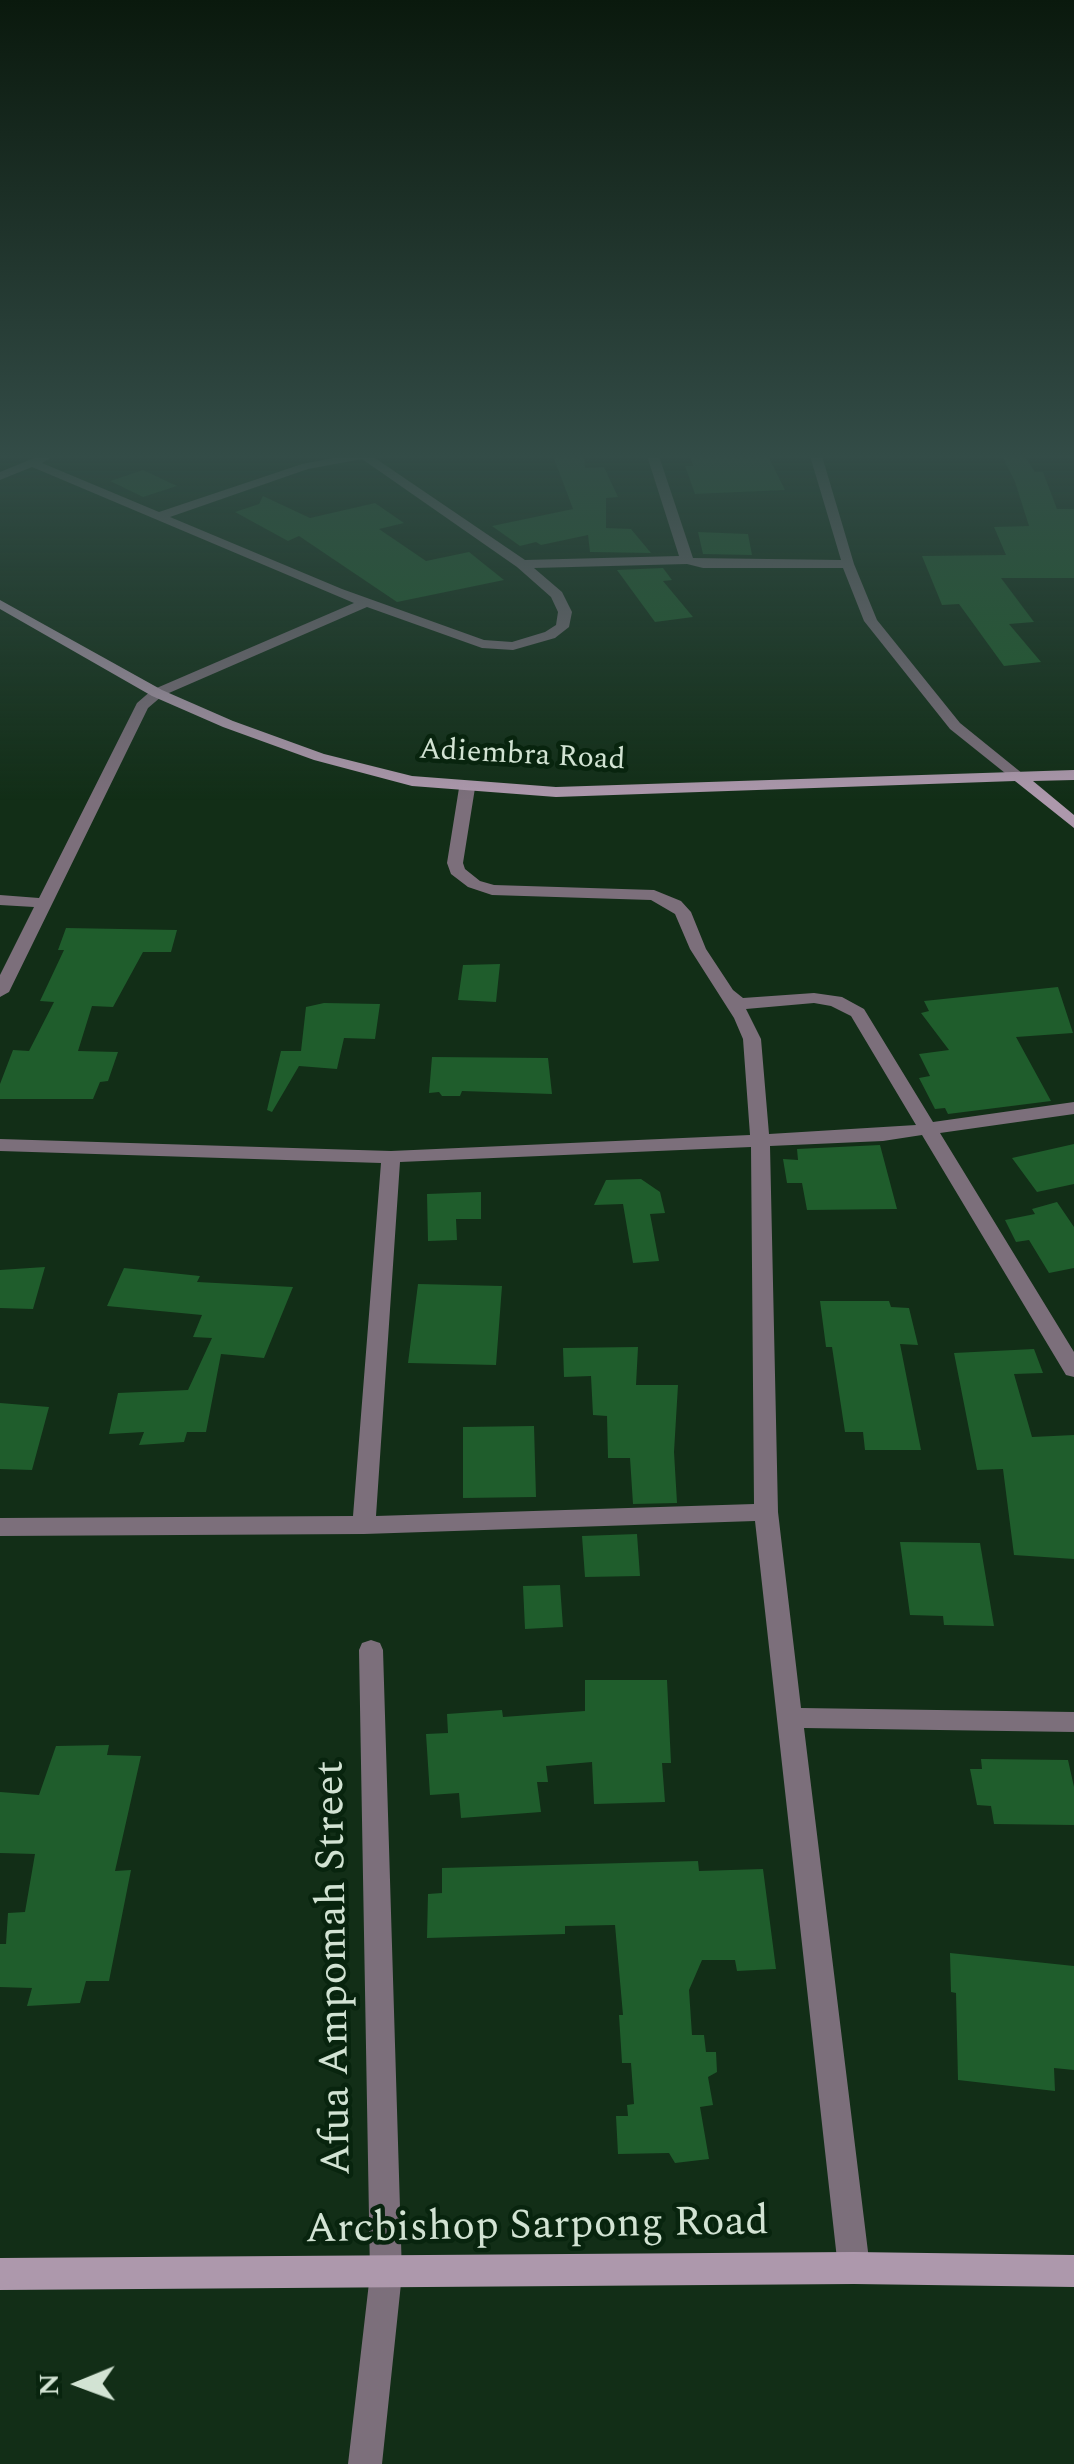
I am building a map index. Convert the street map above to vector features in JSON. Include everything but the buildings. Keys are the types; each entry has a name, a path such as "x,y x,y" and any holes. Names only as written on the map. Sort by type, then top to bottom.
{"street":[{"path":"287,571 482,644 513,646 550,636 565,621 557,594 530,571"},
{"path":"851,571 871,622 956,726 1074,823"},
{"path":"0,992 132,720 157,693 365,603"},
{"name":"Adiembra Road","path":"0,604 157,693 267,740 412,781 467,788 677,790 1074,774"},
{"path":"467,788 455,862 457,871 474,884 492,890 664,898 683,912 698,950 738,1004 814,998 836,1002 858,1014 1074,1370"},
{"path":"0,900 42,902"},
{"path":"725,989 752,1039 760,1142 766,1512 854,2268"},
{"path":"0,1145 391,1157 760,1142 926,1129 1074,1108"},
{"path":"364,1526 391,1157"},
{"path":"0,1527 364,1526 766,1512"},
{"name":"Afua Ampomah Street","path":"365,2464 386,2274 370,1650"},
{"path":"792,1718 1074,1722"},
{"name":"Arcbishop Sarpong Road","path":"0,2274 854,2268 1074,2271"}]}
